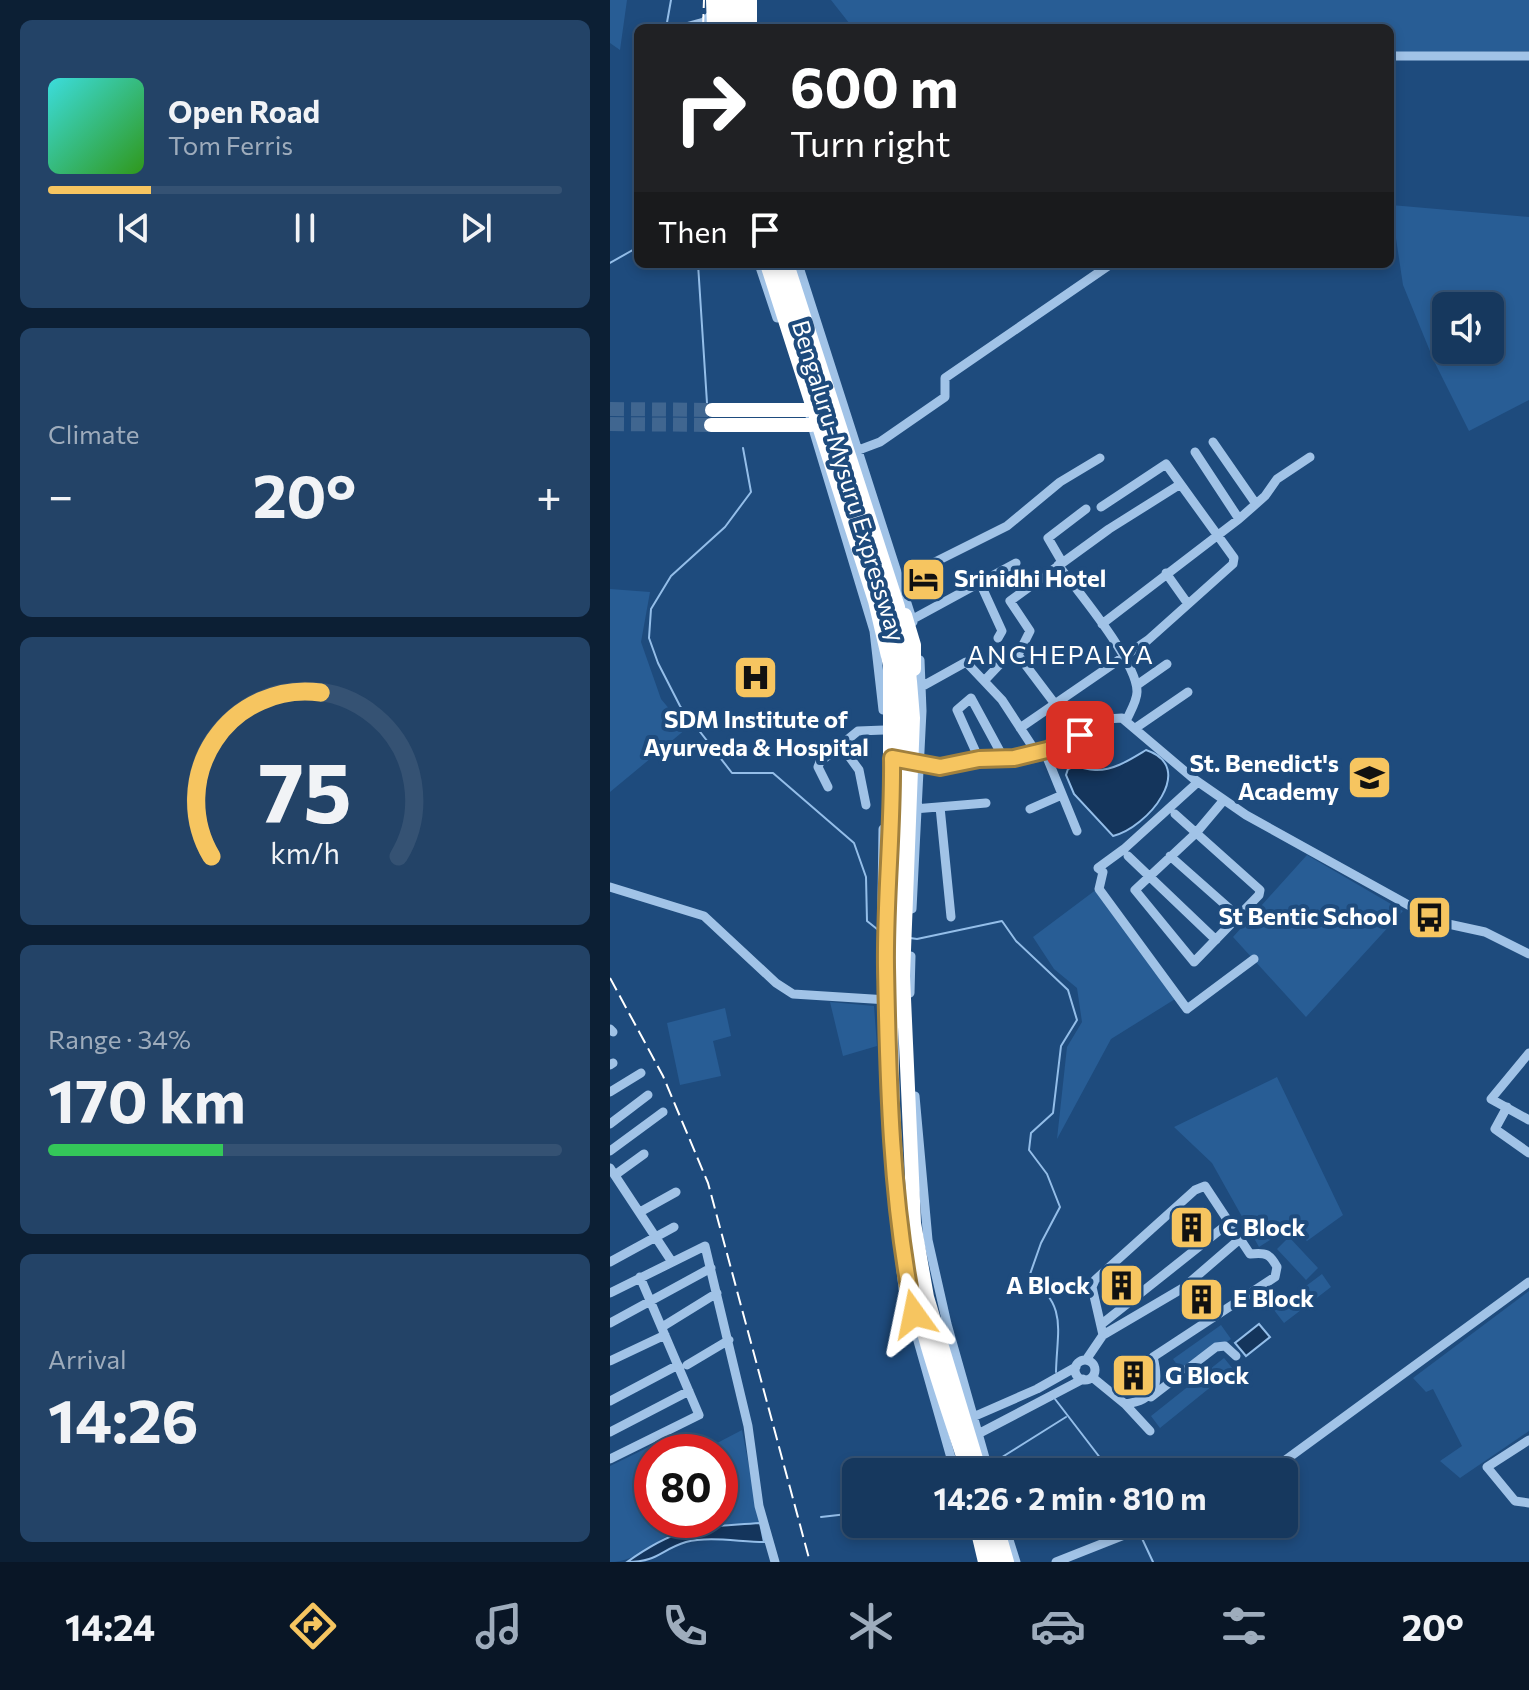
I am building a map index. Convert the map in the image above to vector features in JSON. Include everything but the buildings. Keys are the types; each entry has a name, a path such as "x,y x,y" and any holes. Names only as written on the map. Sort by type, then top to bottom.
{"highway":[{"path":"724,0 725,24"},
{"path":"737,24 738,0"},
{"path":"750,0 750,24"},
{"name":"Bengaluru-Mysuru Expressway","path":"768,268 875,601 890,665 884,968 904,1264 928,1374 956,1458"},
{"name":"Bengaluru-Mysuru Expressway","path":"776,268 894,643 901,718 892,932 892,1019 903,1225 916,1300 964,1458"},
{"path":"793,268 914,645 918,762 908,962 913,1126 926,1260 941,1325 981,1458"},
{"path":"793,268 898,607 908,657 913,718 903,1004 914,1223 929,1305 980,1458"},
{"path":"712,410 807,410"},
{"path":"711,425 811,425"},
{"path":"904,1264 926,1260"},
{"path":"980,1538 985,1562"},
{"path":"983,1538 995,1562"},
{"path":"1004,1538 1012,1562"}],"street":[{"path":"1394,56 1529,56"},
{"name":"Bengaluru-Mysuru Expressway","path":"760,268 874,631 883,689 888,758"},
{"path":"793,268 913,619 921,687 918,762"},
{"path":"856,451 880,442 945,397 945,378 1105,268"},
{"path":"1213,442 1256,504"},
{"path":"1195,452 1239,519"},
{"path":"1102,624 1216,533 1239,519 1277,479 1310,457"},
{"path":"901,579 1007,526 1060,482 1100,458"},
{"path":"1020,728 1124,658 1233,564 1234,558 1179,485 1169,465 1164,463 1101,507"},
{"path":"1055,704 1018,655 1030,631 1010,601 1179,485"},
{"path":"1086,509 1048,538 1060,564 1124,658 1137,685 1137,695 1126,721"},
{"path":"913,619 981,585 1016,563"},
{"path":"1166,573 1188,604"},
{"path":"981,585 1002,631 998,638"},
{"path":"985,680 1003,661"},
{"path":"921,687 963,662 985,680 1040,751 1077,831"},
{"path":"1137,685 1167,664"},
{"path":"1137,727 1188,692"},
{"path":"979,759 957,710 971,698 1003,757"},
{"path":"888,758 940,767 1040,751 1106,719 1126,721 1223,801 1439,922 1485,932 1529,954"},
{"path":"828,787 818,765 858,731 884,730"},
{"path":"840,744 859,770 866,805"},
{"path":"1198,782 1158,820 1098,868 1103,872 1099,889 1187,1009 1254,959"},
{"path":"1030,809 1062,795"},
{"path":"1175,814 1196,833 1260,890 1239,917 1192,961 1135,894 1137,886 1196,833 1223,801"},
{"path":"915,809 986,803"},
{"path":"940,807 951,917"},
{"path":"1128,856 1216,940"},
{"path":"1170,856 1239,917"},
{"path":"610,887 704,916 776,983 793,994 885,1000"},
{"path":"908,962 914,1088 928,1240 982,1458"},
{"name":"Bengaluru-Mysuru Expressway","path":"885,1000 898,1256 951,1458"},
{"path":"1527,1060 1491,1099 1529,1120"},
{"path":"610,1092 641,1073"},
{"path":"610,1124 648,1095"},
{"path":"1507,1107 1495,1129 1529,1153"},
{"path":"610,1151 663,1112"},
{"path":"644,1154 612,1172 672,1262"},
{"path":"1103,1335 1103,1323 1092,1287 1095,1280 1195,1190 1205,1186 1212,1192 1250,1254 1264,1252 1271,1256 1277,1267 1275,1277 1153,1357 1158,1377 1152,1393 1138,1402"},
{"path":"640,1212 676,1192"},
{"path":"1103,1323 1230,1222"},
{"path":"610,1262 674,1227"},
{"path":"973,1417 1034,1391 1076,1367 1086,1360 1103,1335 1183,1288 1241,1238"},
{"path":"610,1293 705,1246 748,1426 759,1506 775,1562"},
{"path":"610,1323 711,1268"},
{"path":"610,1459 699,1415 682,1365 663,1331 640,1277"},
{"path":"1288,1458 1529,1282"},
{"path":"610,1361 663,1331 717,1293"},
{"path":"1137,1296 1147,1309"},
{"path":"610,1401 729,1340"},
{"path":"1125,1404 1141,1404 1216,1347 1225,1346 1236,1356"},
{"path":"978,1434 1088,1378 1095,1368 1086,1360"},
{"path":"1076,1367 1077,1376 1088,1378 1125,1404 1150,1431"},
{"path":"610,1432 689,1391"},
{"path":"1034,1391 1039,1403"},
{"path":"1529,1440 1487,1467 1515,1501 1529,1503"},
{"path":"1056,1562 1116,1538"}],"shaded area":[{"path":"610,0 627,0 620,50 610,43"},
{"path":"831,0 1529,0 1529,51 1394,53 1394,24 850,24"},
{"path":"1394,205 1529,217 1529,400 1469,431 1436,364 1504,364 1504,292 1432,292 1432,356 1403,285"},
{"path":"610,589 650,592 641,642 661,699 686,729 610,792"},
{"path":"1104,735 1111,751 1084,765 1076,750"},
{"path":"1146,750 1161,758 1168,769 1167,783 1162,796 1140,822 1113,836 1074,794 1066,775 1068,769 1108,769"},
{"path":"1307,855 1403,911 1306,1017 1233,937"},
{"path":"1097,889 1180,996 1111,1039 1057,1139 1067,1047 1082,1022 1077,988 1054,969 1033,937"},
{"path":"830,1002 874,1006 877,1046 843,1056"},
{"path":"725,1008 731,1036 713,1041 721,1076 680,1085 667,1023"},
{"path":"1277,1077 1343,1215 1307,1241 1292,1226 1259,1247 1212,1163 1174,1127"},
{"path":"1289,1237 1318,1268 1306,1280 1277,1249"},
{"path":"1322,1274 1331,1287 1284,1323 1274,1310"},
{"path":"1529,1291 1529,1431 1460,1478 1440,1461 1462,1446 1433,1389 1426,1392 1413,1378"},
{"path":"1259,1324 1270,1337 1246,1356 1235,1343"},
{"path":"1221,1325 1231,1339 1183,1373 1173,1359"},
{"path":"1224,1358 1233,1369 1160,1428 1151,1416"},
{"path":"742,1430 760,1523 738,1524 738,1434 734,1434"},
{"path":"634,1454 634,1538 665,1538 630,1558 610,1562 610,1466"},
{"path":"760,1523 764,1542 695,1540 646,1560 627,1562 668,1538 738,1538 738,1525"}],"waterway":[{"path":"667,24 671,0"},
{"path":"610,263 634,249"},
{"path":"698,268 707,403"},
{"path":"743,448 751,492 725,527 671,576 651,609 649,638 680,706 732,773 773,773 854,843 866,877 867,921 877,929"},
{"path":"910,938 1002,921 1016,941 1068,990 1077,1020 1061,1046 1053,1113 1031,1133 1029,1150 1047,1174 1060,1207 1041,1243 1029,1277 1050,1298 1055,1308 1058,1319 1056,1372"},
{"path":"1055,1399 1100,1458"},
{"path":"1001,1458 1066,1417"},
{"path":"821,1517 842,1515"},
{"path":"1142,1538 1153,1562"}],"tunnel":[{"path":"610,409 712,410"},
{"path":"610,424 711,425"}],"railway":[{"path":"703,24 704,0"},
{"path":"610,978 663,1076 708,1183 810,1562"}],"place":[{"name":"Srinidhi Hotel","path":"923,579"},
{"name":"SDM Institute of Ayurveda & Hospital","path":"756,678"},
{"name":"St. Benedict's Academy","path":"1370,778"},
{"name":"St Bentic School","path":"1429,917"},
{"name":"C Block","path":"1191,1228"},
{"name":"A Block","path":"1121,1286"},
{"name":"E Block","path":"1202,1299"},
{"name":"G Block","path":"1134,1376"}],"district":[{"name":"ANCHEPALYA","path":"1061,655"}],"route":[{"path":"914,1314 900,1245 889,1066 886,967 892,758 940,767 979,759 1014,758 1047,750 1080,735"}]}
